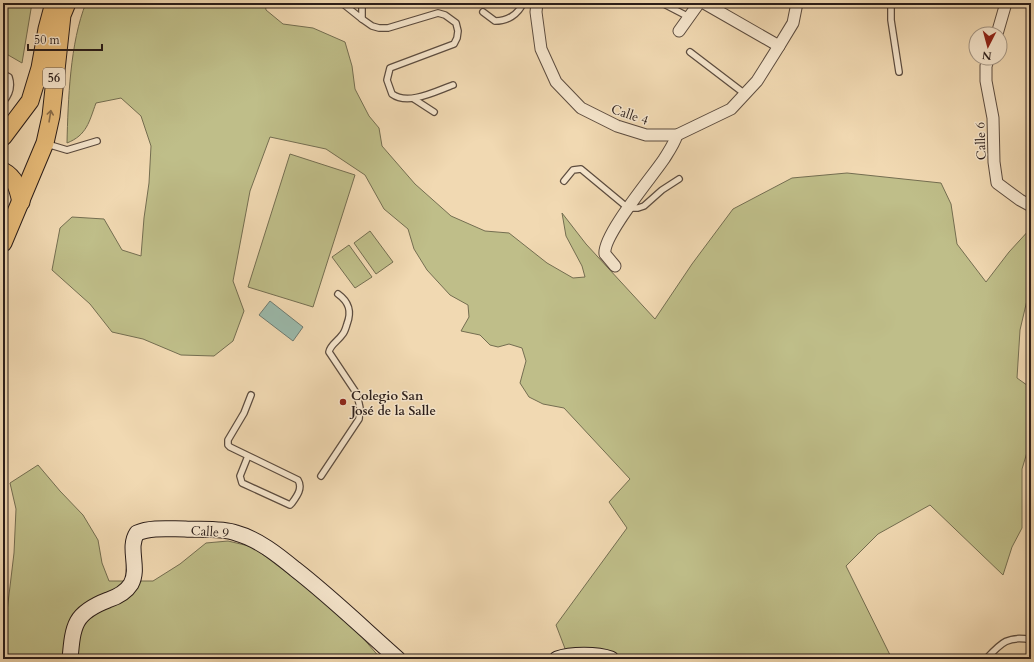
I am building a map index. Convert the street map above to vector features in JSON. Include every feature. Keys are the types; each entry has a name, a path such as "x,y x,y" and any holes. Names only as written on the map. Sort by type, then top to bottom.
{"main road":[{"name":"56","path":"3,138 30,101 40,68 47,29 54,3"},
{"name":"56","path":"3,243 43,148 51,116 62,15 66,3"},
{"path":"4,171 17,185 21,202"}],"street":[{"name":"Calle 4","path":"537,3 536,12 541,49 556,82 581,108 616,126 646,135 677,135 731,109 746,95 757,81 794,23 797,3"},
{"path":"679,31 699,3"},
{"path":"704,3 779,46"},
{"path":"999,26 1006,3"},
{"name":"Calle 6","path":"986,66 986,80 993,118 994,162 998,183 1020,200 1031,206"},
{"path":"615,266 605,254 604,250 606,245 628,208 664,160 677,135"},
{"name":"Calle 9","path":"70,659 74,627 81,616 98,604 124,592 131,584 135,566 134,541 137,533 149,530 180,529 235,532 251,538 280,557 314,584 398,659"},
{"path":"557,659 584,655 611,659"}],"lane":[{"path":"342,3 372,26 379,28 388,28 438,13 445,14 456,22 458,32 454,44 390,68 387,80 392,94 402,99 414,99 453,85"},
{"path":"362,3 362,19"},
{"path":"483,12 495,21 504,21 512,16 523,3"},
{"path":"662,3 689,17"},
{"path":"891,3 891,20 899,72"},
{"path":"690,52 746,95"},
{"path":"3,74 9,77 11,83 7,96 3,102"},
{"path":"414,99 434,112"},
{"path":"43,148 67,150 97,141"},
{"path":"564,181 573,170 581,169 628,208 638,208 644,206 662,190 679,179"},
{"path":"321,476 359,419 360,408 357,394 329,352 330,347 343,334 350,317 349,306 345,299 338,294"},
{"path":"248,456 240,476 242,483 290,505 300,489 298,480 228,445 228,440 244,413 251,395"},
{"path":"986,659 999,646 1009,639 1022,638 1031,640"}],"shaded area":[{"path":"3,3 32,3 22,63 3,52"},
{"path":"86,3 265,3 266,10 283,24 313,28 345,42 352,66 355,89 369,116 379,128 382,146 415,184 451,216 485,231 509,233 547,263 573,278 585,277 582,266 566,236 562,213 586,244 655,319 692,264 733,209 792,178 847,173 941,183 951,204 957,244 986,282 1009,252 1031,228 1031,283 1020,330 1017,378 1031,388 1031,439 1022,469 1022,528 1012,547 1003,575 930,505 878,534 846,566 892,659 569,659 556,625 627,528 609,502 630,479 564,408 543,404 529,397 520,383 526,361 522,348 509,344 498,347 490,345 480,335 461,331 469,317 468,305 450,295 427,270 414,249 408,229 384,209 365,175 326,149 270,137 250,191 233,281 244,311 233,341 214,356 181,355 143,339 112,332 90,304 52,270 60,228 72,217 104,219 122,250 141,256 149,183 151,146 141,116 121,98 96,103 89,122 83,132 74,140 67,143 69,91 73,53 76,35"},
{"path":"290,154 355,175 313,307 248,287"},
{"path":"370,231 393,262 376,274 354,243"},
{"path":"349,245 372,277 355,288 332,257"},
{"path":"270,301 303,327 293,341 259,315"},
{"path":"38,465 83,515 98,540 102,563 109,581 153,581 180,564 206,543 228,541 253,547 324,601 356,630 381,659 3,659 3,645 14,553 16,509 10,483"}],"place":[{"name":"Colegio San José de la Salle","path":"343,402"}]}
